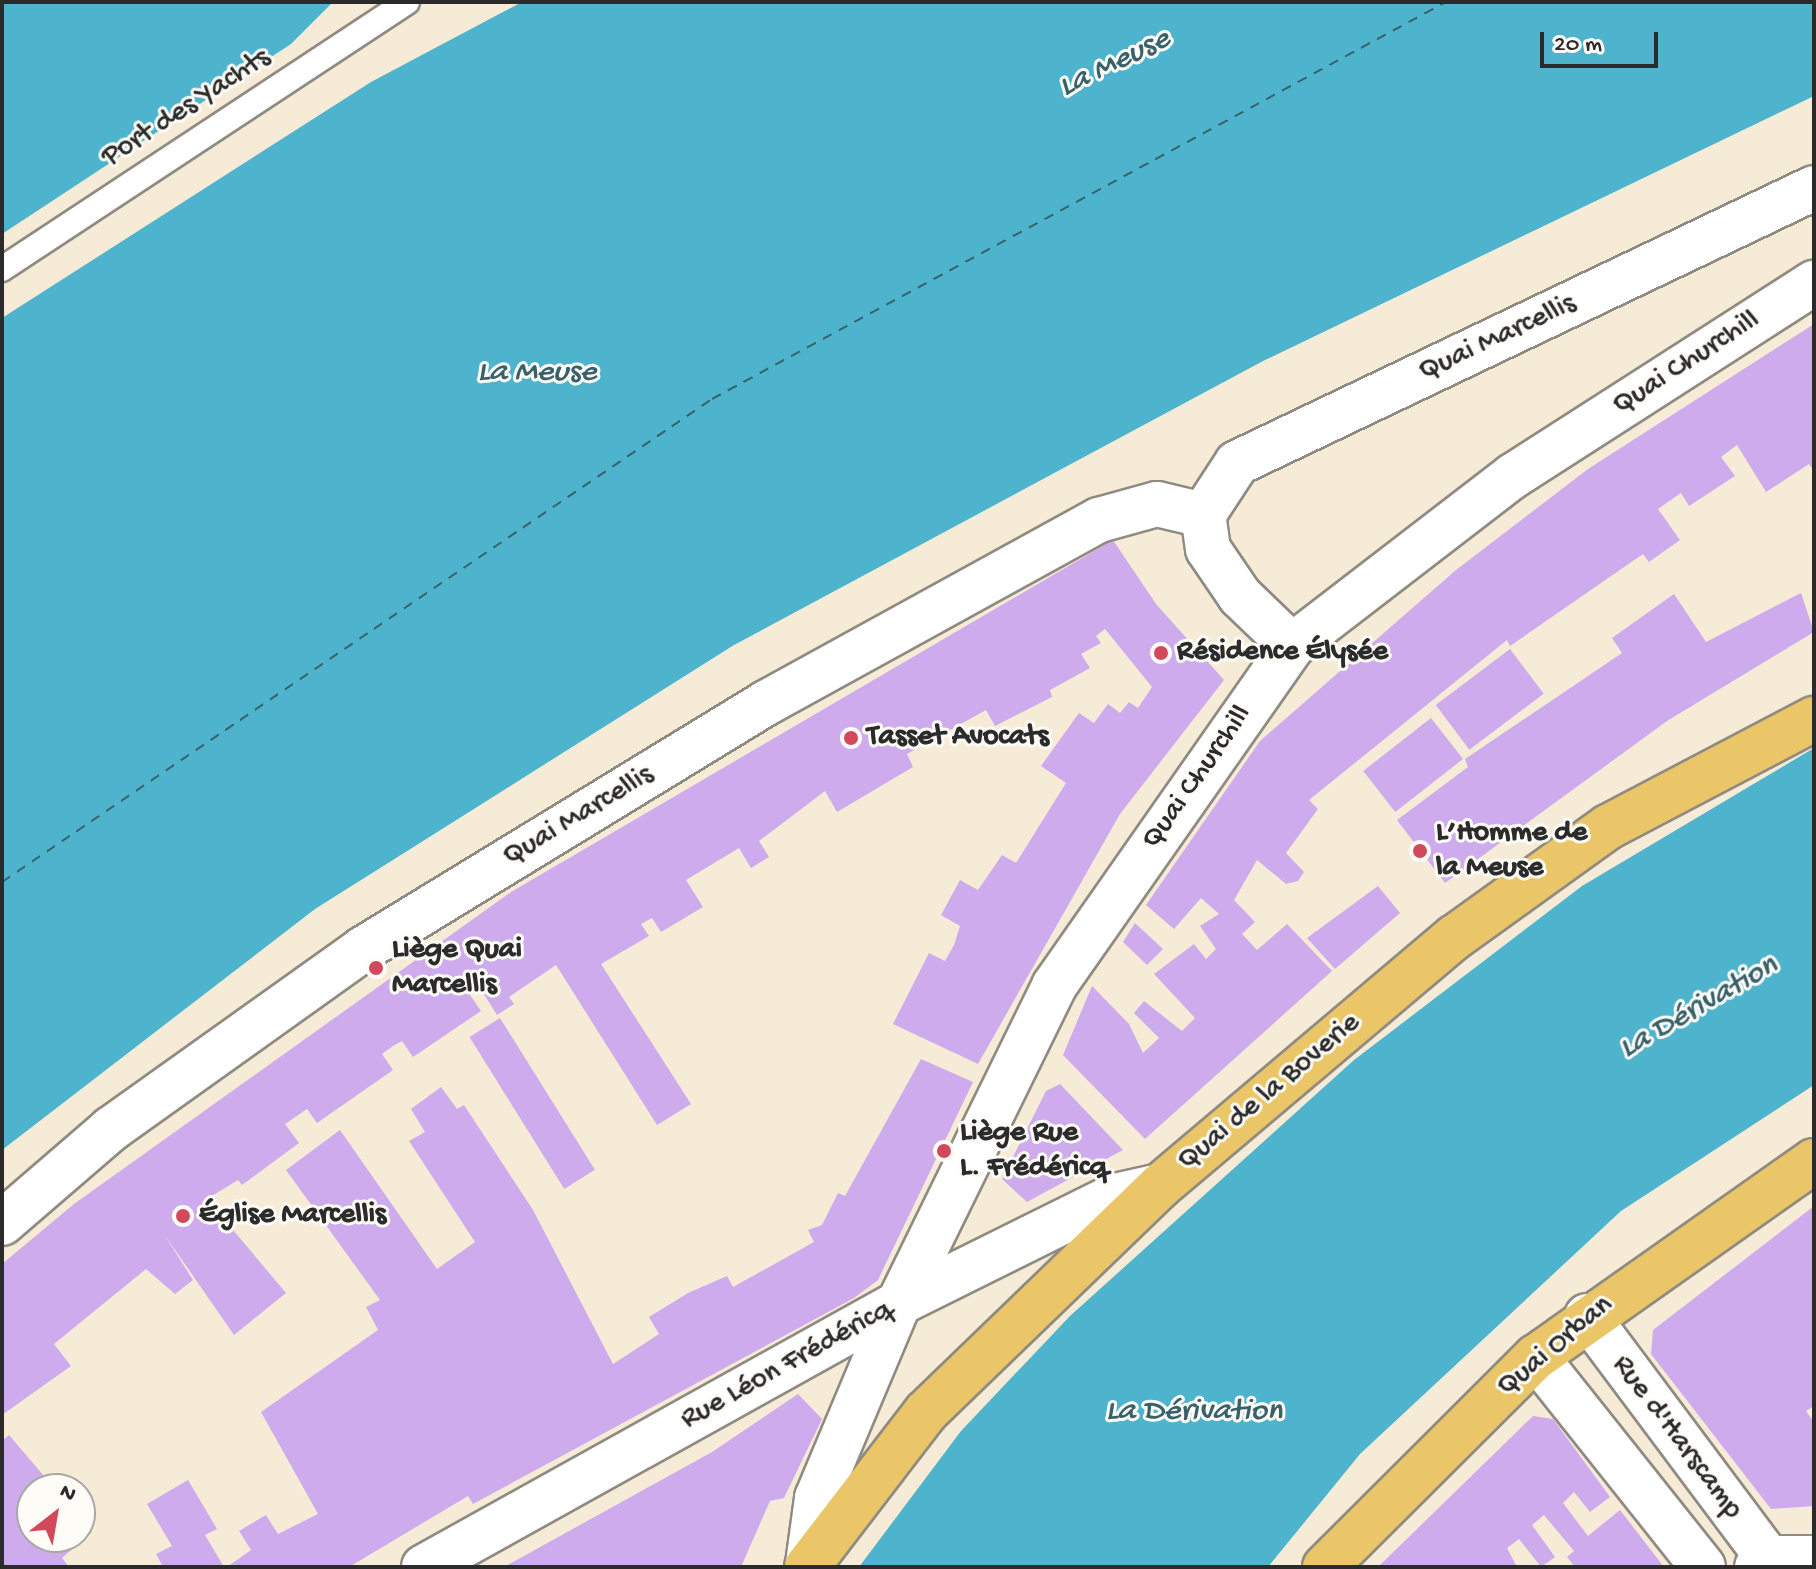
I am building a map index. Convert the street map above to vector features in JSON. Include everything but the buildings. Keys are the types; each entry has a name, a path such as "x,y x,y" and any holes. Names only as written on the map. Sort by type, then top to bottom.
{"main road":[{"path":"1608,827 1814,688"},
{"name":"Quai de la Boverie","path":"807,1566 926,1412 1160,1186 1455,937 1608,827 1814,719"},
{"name":"Quai Orban","path":"1325,1567 1536,1357 1587,1316 1814,1161"}],"street":[{"name":"Quai Marcellis","path":"2,1223 111,1129 363,949 766,703 1099,520 1157,504 1203,515 1237,463 1814,188"},
{"name":"Quai Churchill","path":"899,1303 1054,986 1292,646 1513,476 1814,283"},
{"path":"1203,515 1208,549 1240,596 1292,646"},
{"name":"Rue Léon Frédéricq","path":"424,1567 899,1303 1115,1196 1160,1186"},
{"name":"Quai de la Boverie","path":"807,1566 817,1498 899,1303"},
{"name":"Rue d'Harscamp","path":"1587,1316 1762,1562"},
{"name":"Rue d'Harscamp","path":"1536,1357 1703,1567"},
{"path":"1762,1562 1814,1558"}],"lane":[{"name":"Port des Yachts","path":"2,269 407,2"}],"water":[{"path":"2,2 333,2 291,44 2,234"},
{"name":"La Meuse","path":"522,2 1814,2 1814,96 1263,361 734,645 315,909 2,1150 2,318 371,82"},
{"name":"La Dérivation","path":"1814,748 1814,1085 1621,1211 1360,1454 1268,1567 859,1567 961,1431 1070,1316 1354,1060 1582,886"}],"ferry route":[{"path":"2,882 712,399 1446,2"}],"place":[{"name":"Résidence Élysée","path":"1161,653"},
{"name":"Tasset Avocats","path":"851,738"},
{"name":"L’Homme de la Meuse","path":"1420,851"},
{"name":"Liège Quai Marcellis","path":"376,968"},
{"name":"Liège Rue L. Frédéricq","path":"944,1151"},
{"name":"Église Marcellis","path":"183,1216"}]}
